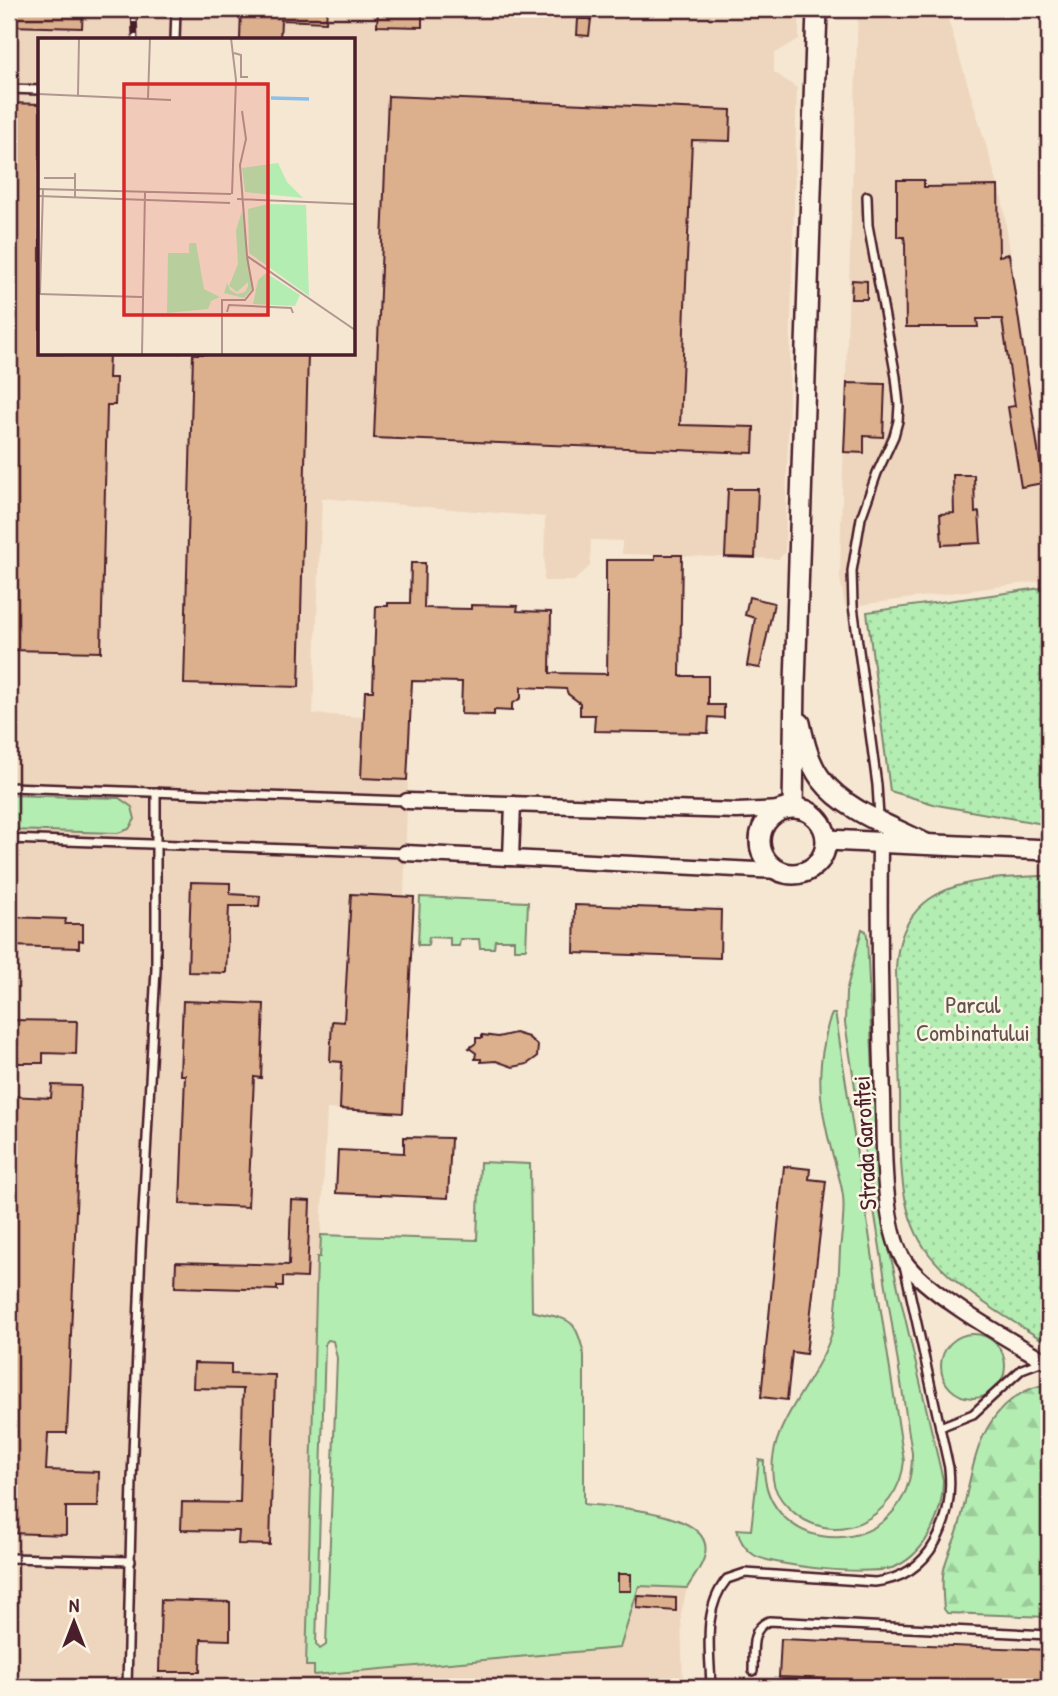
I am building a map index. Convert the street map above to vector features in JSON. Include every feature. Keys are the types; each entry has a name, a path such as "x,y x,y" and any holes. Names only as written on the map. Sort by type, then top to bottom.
{"street":[{"path":"788,808 795,684 817,9"},
{"path":"795,684 804,740 820,778 833,792 926,844"},
{"path":"405,853 797,874 815,866 822,859 827,840 820,820 812,813 788,808 737,811 407,801"},
{"path":"511,858 513,804"},
{"path":"779,871 764,858 760,839 766,820 788,808"},
{"path":"827,840 1049,850"},
{"name":"Strada Garofiței","path":"880,842 880,987 885,1172 891,1219 903,1258 918,1276 942,1295 1047,1362"}],"lane":[{"path":"175,38 176,9"},
{"path":"9,89 38,90"},
{"path":"867,196 867,225 899,405 894,436 861,518 852,571 853,606 877,785 880,842"},
{"path":"9,787 407,801"},
{"path":"127,1687 141,1249 156,970 156,792"},
{"path":"9,839 405,853"},
{"path":"710,1687 709,1629 715,1601 727,1579 745,1573 875,1582 890,1580 910,1572 928,1554 941,1529 949,1496 949,1468 903,1258"},
{"path":"940,1427 973,1414 1022,1369 1047,1362"},
{"path":"9,1558 131,1561"},
{"path":"753,1671 754,1633 759,1625 769,1621 1049,1635"}],"shaded area":[{"path":"9,9 799,9 799,39 774,54 774,72 797,88 785,553 778,559 622,554 622,541 591,540 590,566 574,581 544,581 545,517 322,498 313,714 364,717 365,691 411,693 404,896 414,897 403,1113 327,1109 320,1257 317,1258 306,1666 314,1666 314,1674 619,1648 639,1585 687,1588 681,1614 683,1687 9,1687"},
{"path":"858,9 945,9 1002,198 1046,492 1049,492 1049,580 845,607 840,578 841,525"}],"green space":[{"path":"1049,587 1049,825 937,805 890,791 867,612"},
{"path":"9,795 119,798 132,807 135,819 129,829 118,833 9,830"},
{"name":"Parcul Combinatului","path":"1049,876 1049,1344 954,1280 929,1254 910,1218 902,1177 896,970 901,940 911,917 927,901 947,890 970,883"},
{"path":"420,897 528,902 526,949 514,949 514,940 495,940 494,948 480,948 479,939 460,939 459,946 450,946 450,938 429,937 428,945 418,945"},
{"path":"862,929 867,936 878,1189 889,1249 943,1480 937,1518 917,1551 897,1566 869,1571 848,1571 803,1567 754,1555 741,1540 737,1529 751,1530 759,1460 764,1461 769,1495 786,1519 810,1533 837,1537 865,1532 889,1516 906,1490 912,1453 845,1023 846,992"},
{"path":"832,1014 835,1014 836,1018 904,1461 899,1481 890,1499 876,1513 860,1523 842,1528 824,1527 805,1520 782,1501 773,1479 773,1457 778,1437 821,1359 835,1318 844,1202 825,1123 820,1084 822,1057"},
{"path":"480,1162 530,1164 532,1311 568,1321 577,1332 584,1355 584,1504 637,1510 678,1520 694,1528 704,1540 704,1558 687,1588 639,1586 620,1648 314,1675 314,1666 306,1666 317,1257 320,1257 321,1235 477,1240","holes":["328,1340 333,1341 337,1358 326,1645 320,1649 316,1644 325,1344","618,1574 631,1574 631,1591 618,1591"]},
{"path":"973,1334 991,1340 999,1348 1005,1366 999,1384 991,1392 973,1398 955,1392 947,1384 941,1366 947,1348 955,1340"},
{"path":"1049,1385 1049,1617 947,1613 943,1601 944,1570 958,1530 981,1441 989,1425 1014,1398 1031,1388"}],"building":[{"path":"9,9 83,9 82,28 9,26"},
{"path":"241,9 327,9 326,22 281,20 280,38 240,38"},
{"path":"378,9 422,9 422,27 377,26"},
{"path":"578,19 591,19 589,36 577,35"},
{"path":"388,96 731,110 730,141 692,140 680,425 754,427 753,453 374,438"},
{"path":"9,103 38,104 38,355 109,355 108,378 116,378 115,405 107,405 101,652 9,650"},
{"path":"897,180 924,180 924,187 998,186 999,256 1009,254 1043,483 1021,487 1008,407 1015,406 1002,319 977,319 978,327 906,327 905,243 904,237 897,237"},
{"path":"852,280 867,281 867,299 851,299"},
{"path":"193,355 308,355 299,687 184,684"},
{"path":"847,383 885,384 883,437 864,436 864,453 844,452"},
{"path":"953,475 974,475 975,513 979,512 981,543 942,545 940,514 954,513"},
{"path":"728,489 758,489 755,558 725,557"},
{"path":"655,555 682,555 680,676 708,676 708,705 724,705 724,718 709,717 708,733 594,731 595,715 580,715 580,703 568,694 566,689 521,687 521,698 512,704 512,711 494,710 494,715 461,714 462,682 412,681 407,780 361,778 365,691 373,691 376,606 410,603 411,563 425,563 424,608 518,606 517,611 551,612 550,673 607,674 606,560 655,560"},
{"path":"749,597 774,603 760,668 747,666 755,618 745,615"},
{"path":"191,882 230,883 230,894 260,896 259,906 229,906 226,973 188,972"},
{"path":"351,894 414,897 403,1113 340,1109 342,1062 330,1061 332,1021 344,1022"},
{"path":"575,905 721,910 720,958 574,953"},
{"path":"9,917 66,919 65,924 83,924 83,941 79,940 79,948 9,946"},
{"path":"183,1001 264,1004 261,1078 254,1077 248,1207 180,1204 185,1075 180,1075"},
{"path":"9,1020 77,1021 76,1054 43,1053 43,1063 9,1063"},
{"path":"515,1033 528,1037 538,1046 537,1057 527,1064 513,1067 496,1061 481,1062 481,1059 475,1059 476,1053 469,1048 476,1043 476,1038 482,1038 482,1035 498,1037"},
{"path":"52,1085 81,1086 67,1433 48,1433 46,1470 99,1472 98,1507 66,1507 66,1535 9,1533 9,1096 51,1098"},
{"path":"404,1137 451,1138 448,1198 336,1193 338,1150 404,1153"},
{"path":"784,1166 810,1169 809,1179 826,1181 806,1354 792,1352 787,1400 761,1397"},
{"path":"291,1200 310,1201 307,1278 283,1277 283,1286 277,1286 277,1290 175,1287 176,1262 289,1265"},
{"path":"194,1363 231,1364 231,1374 275,1375 270,1545 238,1544 239,1531 181,1530 182,1502 240,1503 243,1389 193,1388"},
{"path":"618,1574 631,1574 631,1591 618,1591"},
{"path":"638,1596 676,1598 676,1611 637,1608"},
{"path":"161,1600 230,1602 230,1640 201,1639 200,1672 159,1672"},
{"path":"781,1639 1049,1650 1049,1687 779,1677"}],"railway":[{"path":"134,9 135,38"}]}
